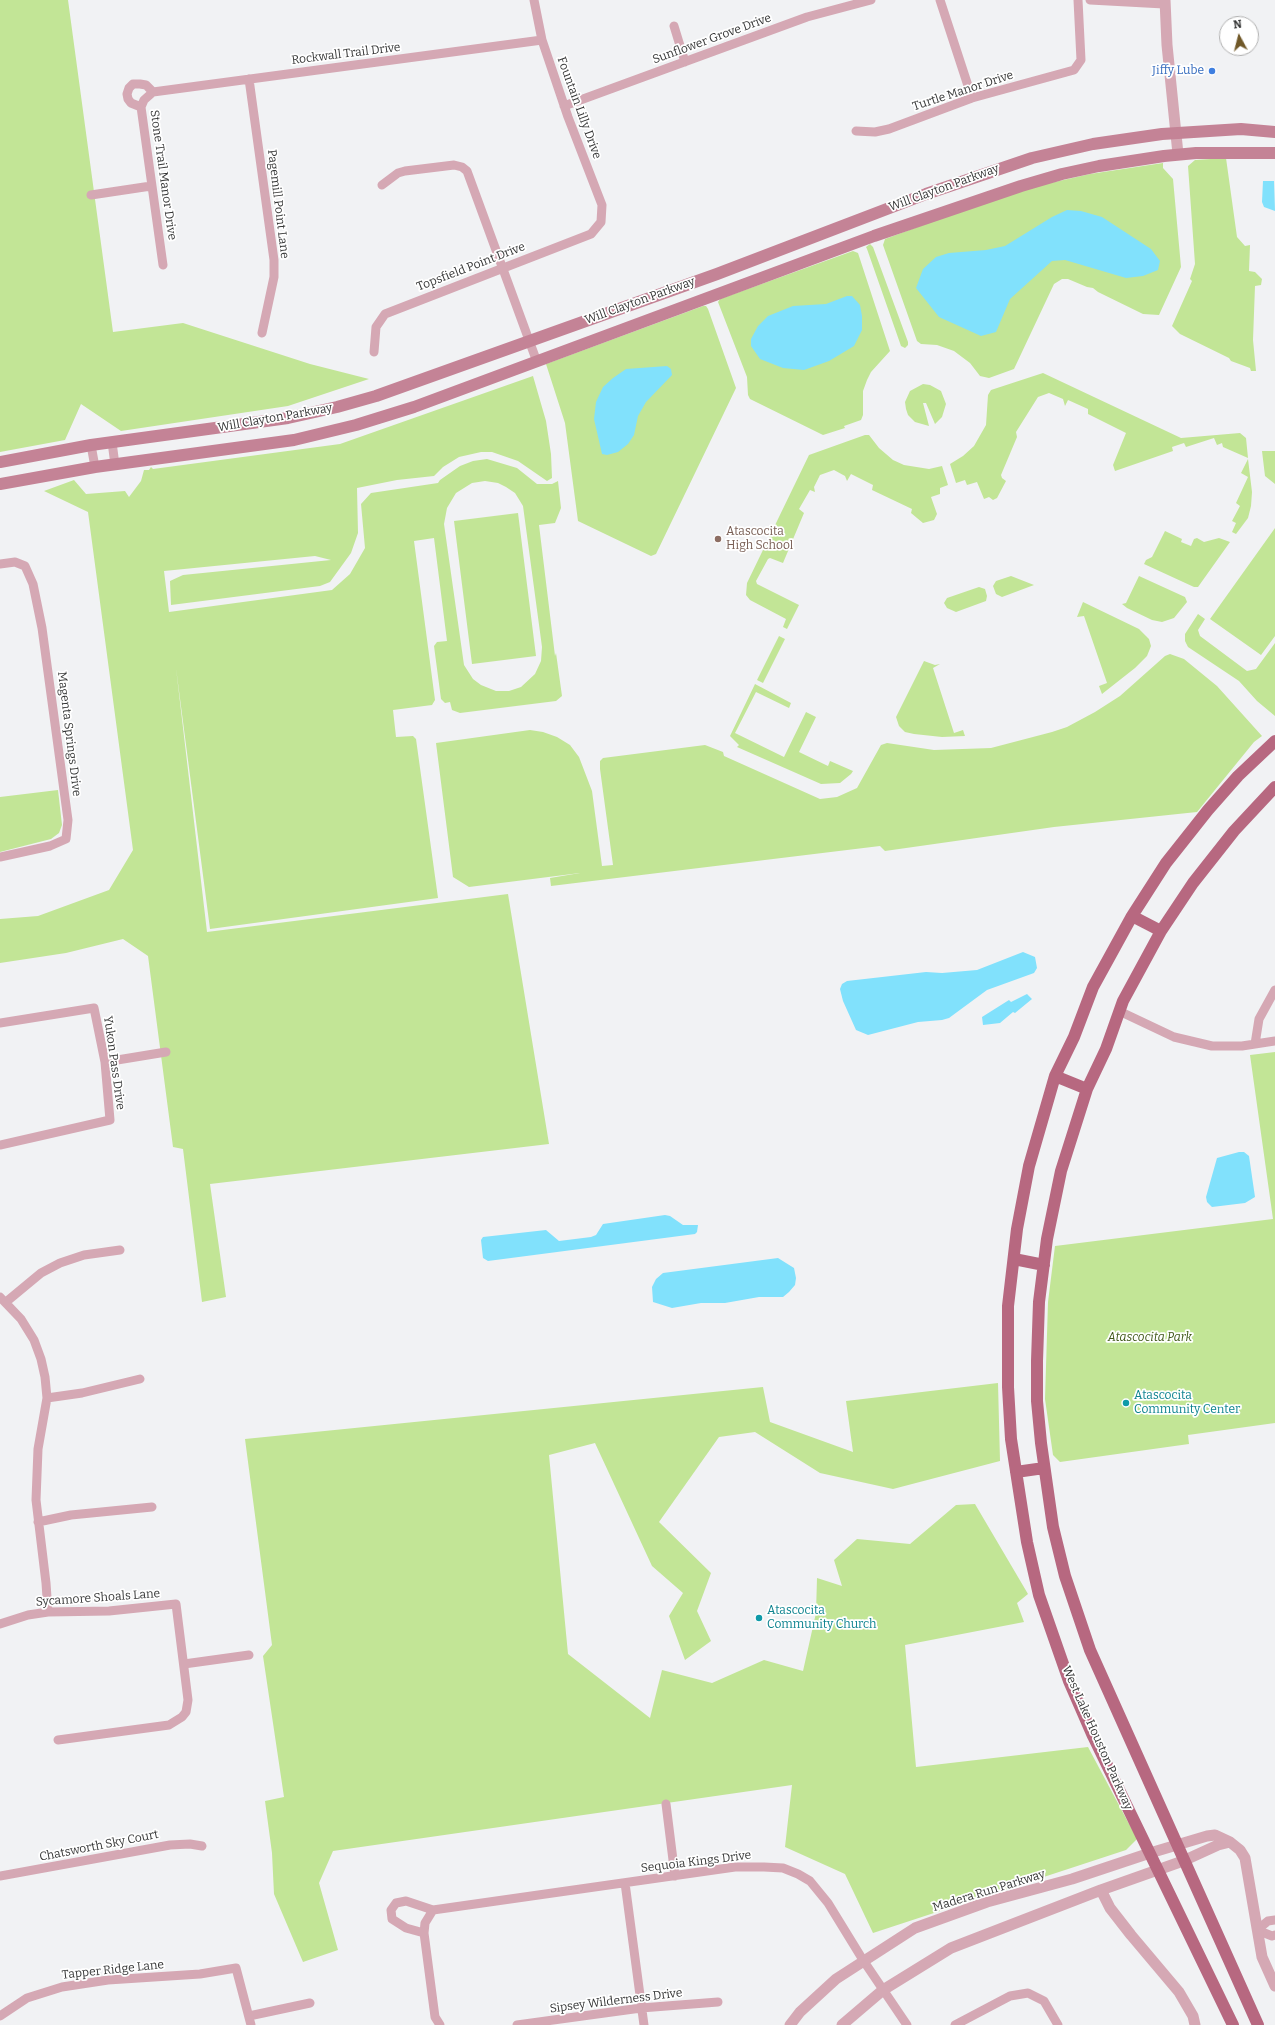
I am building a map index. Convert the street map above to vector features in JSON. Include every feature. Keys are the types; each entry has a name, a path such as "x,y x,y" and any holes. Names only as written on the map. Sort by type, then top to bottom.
{"main road":[{"name":"Will Clayton Parkway","path":"0,462 91,445 258,423 316,413 404,387 701,279 1000,167 1032,158 1093,144 1176,132 1241,130 1275,132"},
{"name":"Will Clayton Parkway","path":"0,484 95,467 268,444 324,434 414,407 874,236 1021,186 1094,167 1178,154 1275,153"},
{"path":"701,279 708,298"},
{"name":"West Lake Houston Parkway","path":"1233,2025 1069,1681 1040,1595 1032,1568 1011,1439 1008,1374 1008,1306 1017,1229 1029,1166 1055,1076 1074,1037 1093,987 1132,916 1166,863 1208,810 1238,776 1275,741"},
{"path":"1258,2025 1176,1845 1090,1650 1064,1570 1053,1527 1044,1468 1037,1400 1039,1302 1048,1232 1061,1172 1087,1089 1106,1049 1119,1011 1161,931 1194,883 1234,831 1275,787"},
{"path":"1132,916 1161,931"},
{"path":"1055,1076 1087,1089"},
{"path":"1014,1259 1044,1265"},
{"path":"1016,1472 1044,1468"}],"street":[{"name":"Fountain Lilly Drive","path":"534,0 542,40 564,106 602,205 601,222"},
{"name":"Sunflower Grove Drive","path":"564,106 807,17 870,0"},
{"path":"940,0 972,98"},
{"name":"Turtle Manor Drive","path":"856,131 875,132 888,129 972,98 1065,74 1077,67 1081,60 1078,0"},
{"path":"1090,0 1164,2 1178,154"},
{"path":"674,26 685,62"},
{"name":"Rockwall Trail Drive","path":"153,92 542,40"},
{"name":"Pagemill Point Lane","path":"249,79 274,260 274,277 262,332"},
{"path":"141,108 131,103 128,99 127,94 129,88 133,84 146,85 153,92"},
{"name":"Stone Trail Manor Drive","path":"153,92 144,100 141,108 163,265"},
{"path":"382,185 398,172 448,165 462,167 467,172 504,267 537,362"},
{"path":"90,195 151,186"},
{"name":"Topsfield Point Drive","path":"374,352 376,327 385,314 591,234 601,222"},
{"path":"112,442 115,465"},
{"path":"91,445 95,467"},
{"name":"Magenta Springs Drive","path":"0,564 15,562 25,566 32,584 42,628 68,820 66,839 50,846 0,857"},
{"path":"1255,1044 1260,1019 1275,990"},
{"name":"Yukon Pass Drive","path":"0,1023 94,1008 105,1062 110,1120 0,1145"},
{"path":"1119,1011 1181,1038 1212,1046 1255,1044 1275,1041"},
{"path":"105,1062 166,1052"},
{"path":"48,1612 46,1583 38,1522 36,1479 38,1449 46,1398 43,1365 34,1340 21,1319 3,1300 41,1273 60,1263 84,1255 120,1250"},
{"path":"46,1398 100,1389 140,1379"},
{"path":"38,1522 72,1515 152,1507"},
{"name":"Sycamore Shoals Lane","path":"0,1624 28,1615 48,1612 109,1611 176,1604 184,1664"},
{"path":"58,1740 169,1725 182,1718 186,1712 188,1700 184,1664 249,1655"},
{"path":"666,1804 675,1876"},
{"name":"Madera Run Parkway","path":"790,2025 800,2012 836,1979 863,1960 915,1928 960,1910 1072,1879 1176,1845 1215,1835 1230,1842"},
{"path":"842,2025 884,1990 951,1948 1101,1890 1158,1870 1218,1845 1230,1842 1240,1850 1245,1858 1262,1957 1275,1986"},
{"name":"Chatsworth Sky Court","path":"0,1876 170,1845 190,1844 202,1846"},
{"name":"Sequoia Kings Drive","path":"424,1933 406,1928 392,1919 391,1910 396,1903 406,1902 433,1910 735,1867 783,1868 810,1881 826,1901 863,1960 907,2025"},
{"path":"626,1883 644,2025"},
{"path":"1101,1890 1110,1908 1126,1930 1179,1992 1193,2016 1195,2025"},
{"path":"433,1910 425,1923 424,1933 435,2017 440,2025"},
{"path":"1257,1930 1268,1921 1275,1920"},
{"path":"1257,1930 1272,1936 1275,1935"},
{"name":"Tapper Ridge Lane","path":"0,2016 27,1998 62,1987 108,1980 200,1974 236,1968 250,2021"},
{"path":"955,2025 1010,1996 1028,1993 1044,2002 1058,2025"},
{"name":"Sipsey Wilderness Drive","path":"517,2025 641,2008 718,2002"},
{"path":"250,2021 310,2003"}],"green space":[{"path":"0,0 68,0 113,332 183,323 310,364 369,379 288,406 121,431 81,404 65,440 0,452"},
{"path":"1226,158 1237,237 1245,246 1250,245 1249,271 1255,272 1262,279 1261,285 1255,286 1253,340 1256,371 1251,371 1250,368 1231,361 1229,358 1180,334 1172,326 1192,281 1190,279 1195,264 1188,166 1195,160"},
{"path":"1163,163 1163,168 1173,179 1181,267 1159,315 1143,314 1098,292 1093,288 1068,279 1062,279 1054,284 1014,369 989,378 980,376 970,363 954,351 937,345 921,344 917,341 883,245 885,239 1015,191 1090,174"},
{"path":"870,244 873,247 908,342 908,345 905,348 901,346 866,247"},
{"path":"853,251 858,253 890,351 871,372 867,380 863,391 863,415 861,420 844,426 845,428 823,435 750,399 748,395 747,377 718,302 720,299"},
{"path":"706,306 708,309 736,388 656,554 651,556 578,521 565,423 546,364"},
{"path":"1043,373 1181,438 1240,433 1246,438 1248,458 1223,447 1222,443 1217,445 1214,438 1186,447 1184,443 1172,447 1173,451 1115,471 1113,465 1126,433 1088,414 1088,409 1068,400 1065,406 1063,399 1049,393 1038,397 1016,432 1017,437 1001,475 1006,481 997,498 993,500 989,497 984,499 977,482 967,485 965,480 956,483 950,464 963,456 974,446 986,425 988,395 991,390"},
{"path":"533,376 546,421 551,454 552,478 547,481 518,461 492,452 481,452 459,457 443,467 434,476 397,480 357,488 358,533 351,553 330,582 320,586 171,605 170,581 183,575 331,560 315,556 164,571 169,612 332,590 350,574 365,548 361,504 371,493 438,483 460,466 473,461 487,459 517,468 537,484 552,484 558,481 561,508 555,523 539,525 555,656 556,653 562,696 556,701 460,713 452,710 450,702 445,703 441,699 434,646 437,642 447,641 434,538 414,541 435,700 432,705 393,710 396,737 413,736 416,739 438,898 210,929 176,668 207,932 508,894 549,1144 210,1184 226,1297 202,1302 183,1149 173,1147 148,956 123,939 66,953 0,963 0,919 38,916 109,890 133,850 88,512 44,491 74,480 86,494 125,491 129,497 141,481 144,470 149,470 151,467 153,469 340,444","holes":["485,481 498,483 515,493 523,506 542,647 541,661 535,674 521,687 509,691 496,691 481,685 473,679 464,665 444,524 447,508 456,493 472,483"]},
{"path":"923,384 930,385 941,391 946,404 942,417 935,424 926,403 923,403 929,426 915,422 908,415 905,402 910,391"},
{"path":"865,435 869,435 879,448 893,460 904,465 929,469 942,466 948,485 940,488 940,494 931,497 937,514 934,520 923,523 911,513 912,509 872,490 873,485 851,474 847,481 845,476 834,470 820,475 814,487 815,492 810,490 799,509 804,513 783,563 770,558 768,559 756,581 757,584 799,605 787,629 783,627 786,619 750,600 746,595 747,583 809,455"},
{"path":"1262,451 1275,451 1275,484 1265,476"},
{"path":"1248,459 1252,492 1251,506 1248,518 1236,534 1232,532 1236,523 1232,521 1240,506 1236,503 1248,477 1241,473"},
{"path":"518,513 536,656 472,664 454,521"},
{"path":"1275,528 1275,636 1261,655 1210,619"},
{"path":"1165,531 1182,539 1181,542 1191,546 1194,539 1197,538 1204,542 1219,538 1230,542 1198,587 1194,587 1144,564 1146,560 1152,557"},
{"path":"1011,576 1034,585 1002,597 996,594 993,586 996,581"},
{"path":"1139,576 1185,597 1187,602 1174,618 1162,622 1152,620 1122,604 1126,603"},
{"path":"979,587 985,589 987,596 986,601 956,612 947,608 944,603 947,598"},
{"path":"1083,602 1139,629 1149,639 1151,646 1147,656 1135,668 1102,694 1099,686 1107,683 1084,616 1077,617"},
{"path":"1198,614 1205,619 1198,630 1200,636 1247,671 1256,669 1275,643 1275,716 1257,701 1239,681 1188,647 1185,641 1185,634"},
{"path":"779,636 785,639 763,683 757,680"},
{"path":"1170,654 1184,659 1217,686 1262,736 1254,742 1197,812 1054,827 885,851 880,846 551,886 550,878 580,873 469,887 453,877 436,743 530,730 543,732 557,737 570,745 579,757 592,791 602,866 613,865 600,769 600,761 603,758 705,745 723,752 724,756 820,799 837,797 857,788 881,745 887,743 934,750 991,748 1052,732 1067,727 1120,696 1165,656"},
{"path":"924,661 935,665 940,664 933,668 954,733 963,730 965,736 942,737 914,734 905,732 899,726 896,717"},
{"path":"755,684 791,703 789,708 756,692 735,733 784,757 806,712 816,717 799,752 828,766 830,761 853,771 851,774 840,783 821,784 737,747 739,745 730,736"},
{"path":"58,790 62,825 59,833 51,839 0,852 0,797"},
{"name":"Atascocita Park","path":"1275,1052 1275,1423 1188,1435 1189,1444 1060,1462 1053,1455 1045,1399 1048,1302 1055,1246 1273,1219 1250,1055"},
{"path":"998,1383 1000,1461 893,1489 820,1473 755,1432 719,1437 659,1522 711,1573 697,1611 711,1641 685,1660 669,1616 683,1593 652,1566 595,1443 549,1455 568,1654 650,1718 662,1670 712,1683 764,1660 803,1671 816,1613 817,1578 842,1586 834,1560 857,1539 910,1544 956,1505 975,1504 1028,1594 1017,1603 1024,1622 905,1645 916,1767 1088,1747 1137,1839 1126,1850 873,1933 845,1874 785,1847 792,1785 333,1851 319,1883 338,1950 303,1962 274,1894 272,1853 265,1801 284,1797 263,1656 272,1645 245,1439 763,1387 770,1422 853,1452 846,1401"}],"water":[{"path":"1263,181 1274,181 1275,211 1264,207 1262,202"},
{"path":"1067,210 1081,211 1102,217 1151,249 1160,261 1158,270 1143,276 1126,278 1065,260 1052,261 1010,299 996,332 981,336 939,317 916,288 923,269 936,257 949,253 986,250 1005,246 1052,217"},
{"path":"847,296 852,296 860,305 862,330 854,346 829,361 804,370 783,368 760,359 751,346 751,339 758,326 768,316 793,306 826,304"},
{"path":"667,366 671,369 672,375 646,402 638,416 634,435 628,444 618,452 607,455 602,454 594,419 596,402 603,387 626,369"},
{"path":"1023,952 1035,957 1037,968 1034,973 987,990 949,1018 918,1022 868,1035 856,1030 843,1001 840,989 842,984 847,981 926,972 942,973 977,970"},
{"path":"1027,994 1032,999 1015,1013 1013,1012 1000,1023 983,1025 982,1017 1009,1000 1011,1002"},
{"path":"1244,1152 1249,1156 1255,1197 1245,1203 1212,1207 1207,1202 1206,1197 1217,1158"},
{"path":"665,1215 670,1216 683,1225 698,1225 697,1232 695,1234 488,1261 483,1258 481,1240 483,1237 546,1230 559,1241 591,1237 596,1235 603,1224"},
{"path":"778,1258 794,1268 796,1278 795,1285 783,1297 759,1297 725,1303 701,1303 672,1308 653,1302 652,1287 656,1279 663,1273"}],"place":[{"name":"Jiffy Lube","path":"1212,71"},
{"name":"Atascocita High School","path":"718,539"},
{"name":"Atascocita Community Center","path":"1126,1403"},
{"name":"Atascocita Community Church","path":"759,1618"}]}
